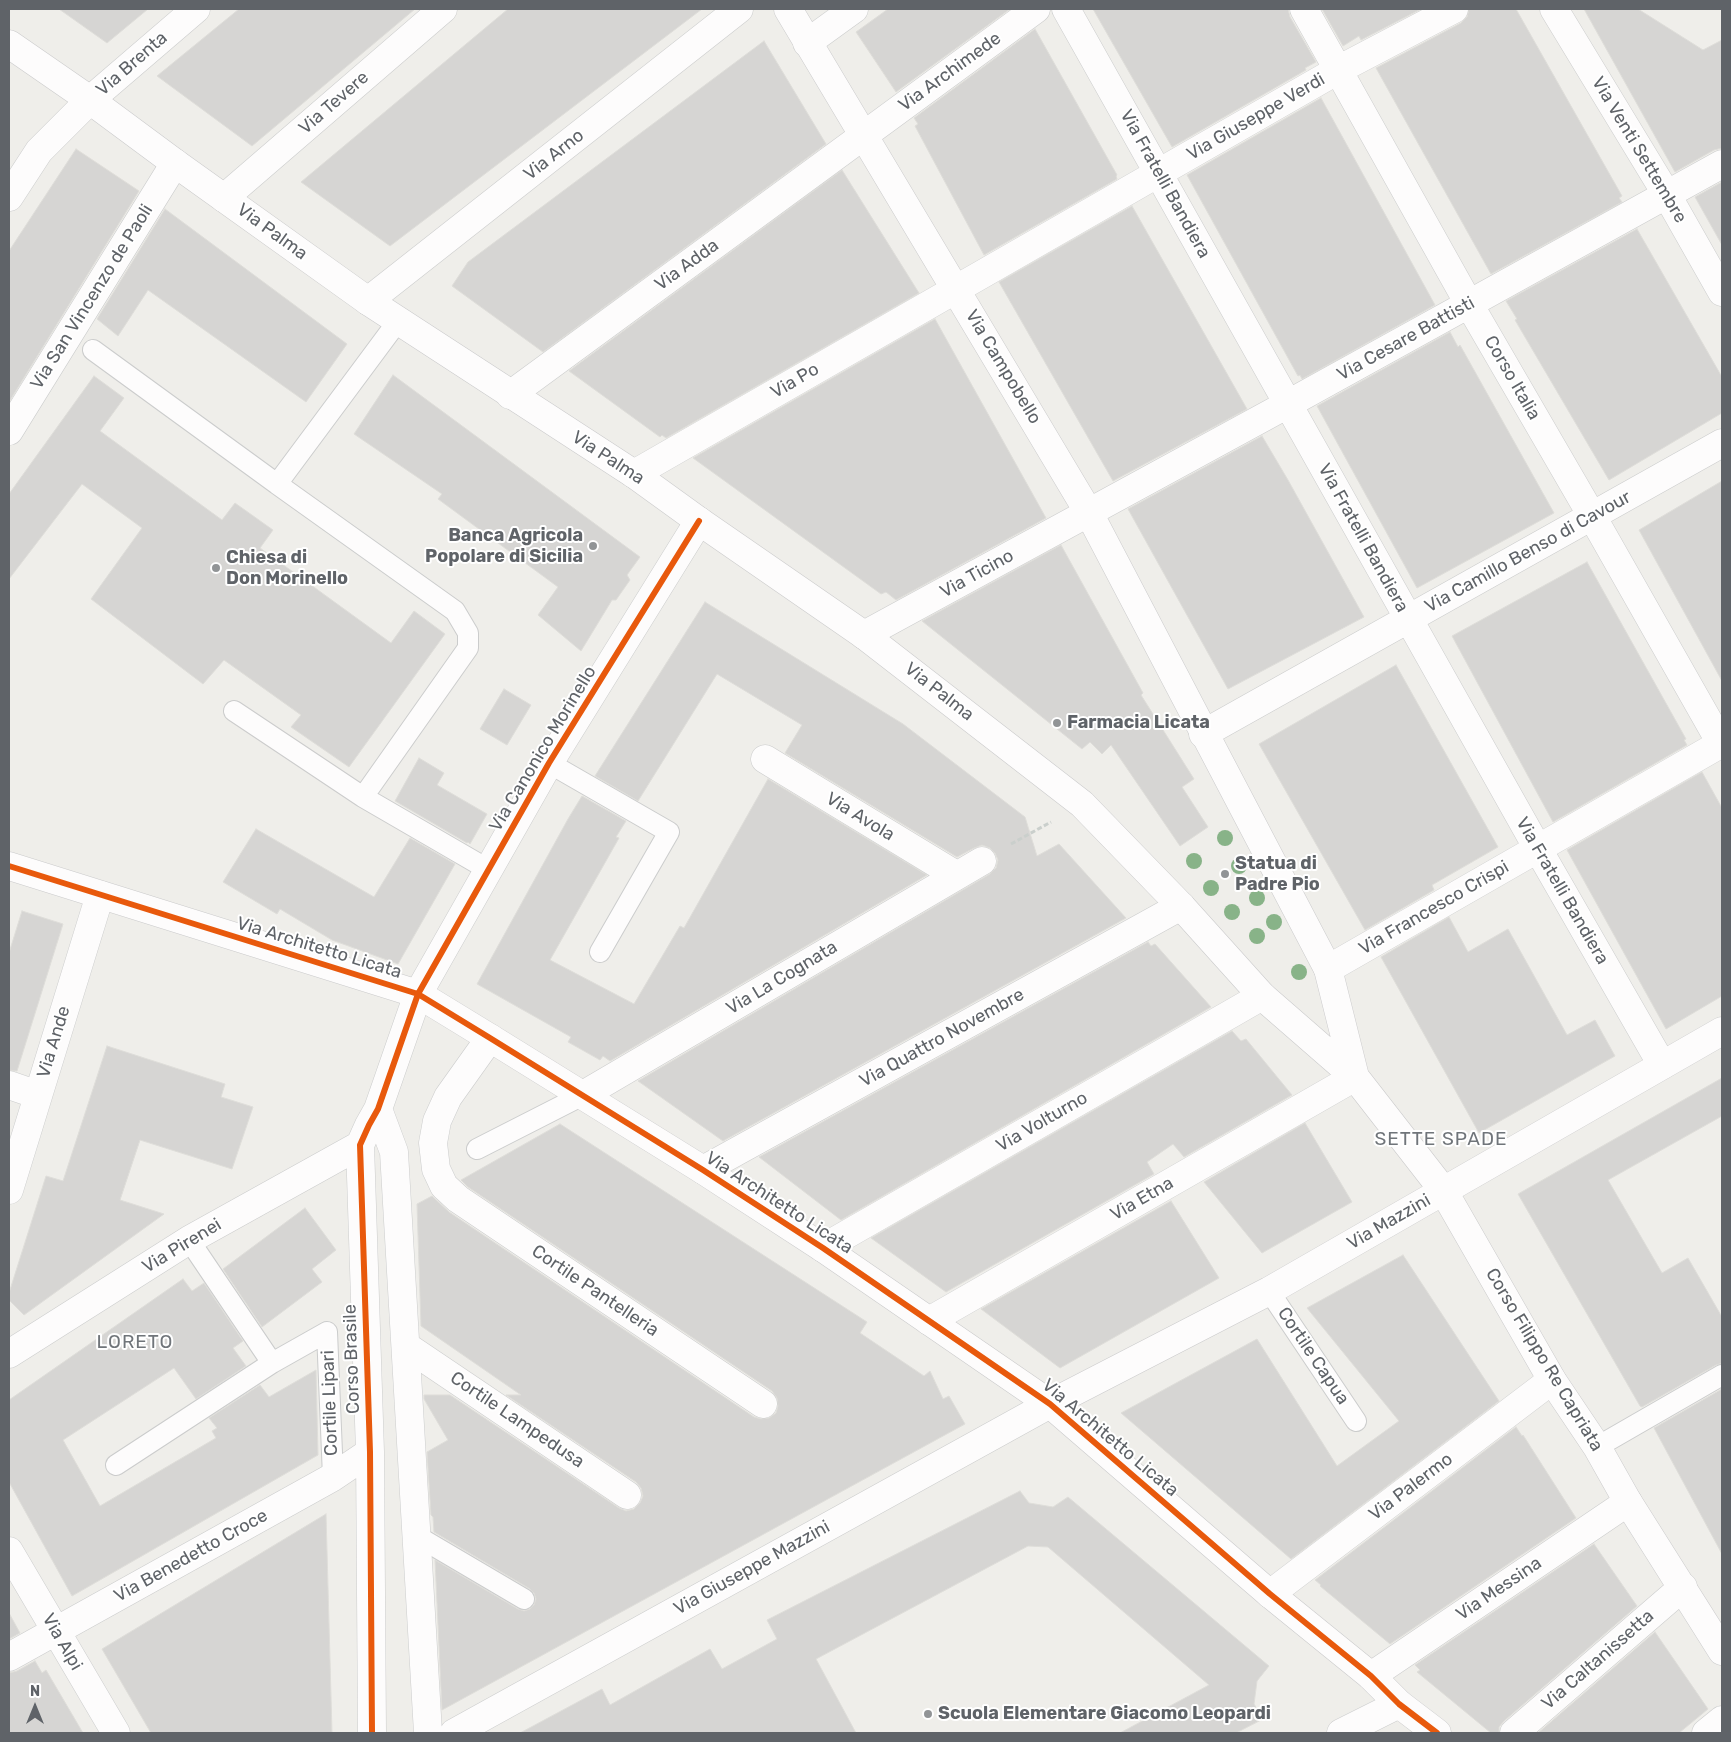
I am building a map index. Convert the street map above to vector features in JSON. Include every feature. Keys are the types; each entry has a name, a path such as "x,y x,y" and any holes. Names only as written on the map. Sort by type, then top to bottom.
{"street":[{"name":"Via Brenta","path":"9,197 39,152 90,100 196,9"},
{"name":"Via Tevere","path":"224,198 443,9"},
{"name":"Via Arno","path":"368,301 739,9"},
{"name":"Via Campobello","path":"788,9 807,44 956,288 1088,513 1203,734"},
{"path":"807,44 854,9"},
{"name":"Via Archimede","path":"864,136 1036,9"},
{"name":"Via Fratelli Bandiera","path":"1066,9 1538,849 1662,1065"},
{"name":"Corso Italia","path":"1304,9 1469,304 1722,744"},
{"name":"Via Giuseppe Verdi","path":"956,288 1338,70 1454,9"},
{"name":"Via Venti Settembre","path":"1554,9 1667,195 1722,292"},
{"name":"Via Palma","path":"9,44 90,100 368,301 634,474 699,522 864,634 1082,804 1181,906"},
{"name":"Via Adda","path":"510,395 864,136"},
{"name":"Via San Vincenzo de Paoli","path":"9,430 175,163"},
{"name":"Via Cesare Battisti","path":"1088,513 1722,164"},
{"name":"Via Po","path":"634,474 956,288"},
{"name":"Via Camillo Benso di Cavour","path":"1203,734 1722,443"},
{"name":"Via Ticino","path":"864,634 1088,513"},
{"name":"Via Canonico Morinello","path":"418,994 549,763 699,522"},
{"name":"Corso Filippo Re Capriata","path":"1203,734 1328,969 1355,1076"},
{"name":"Via Francesco Crispi","path":"1328,969 1722,744"},
{"name":"Via Avola","path":"765,759 956,875"},
{"name":"Via La Cognata","path":"583,1096 982,861"},
{"name":"Via Architetto Licata","path":"9,866 418,994 703,1170 822,1248 1050,1404 1270,1594 1371,1676 1398,1704 1437,1733"},
{"name":"Via Ande","path":"9,1190 100,895"},
{"name":"Corso Filippo Re Capriata","path":"1181,906 1262,996 1355,1076 1443,1190 1552,1380 1597,1447 1628,1502 1683,1587 1719,1638"},
{"name":"Via Quattro Novembre","path":"703,1170 1181,906"},
{"name":"Corso Brasile","path":"372,1733 370,1452 360,1145 378,1109 418,994"},
{"name":"Via Volturno","path":"822,1248 1262,996"},
{"name":"Via Mazzini","path":"1050,1404 1269,1291 1722,1031"},
{"name":"Cortile Pantelleria","path":"490,1038 448,1097 437,1121 433,1143 436,1169 444,1186 458,1199 763,1404"},
{"name":"Via Etna","path":"929,1321 1355,1076"},
{"path":"9,1085 38,1095"},
{"path":"378,1109 394,1152 428,1733"},
{"name":"Via Pirenei","path":"9,1354 189,1240 360,1145"},
{"name":"Cortile Lampedusa","path":"406,1346 627,1495"},
{"name":"Via Palermo","path":"1270,1594 1552,1380"},
{"name":"Via Giuseppe Mazzini","path":"454,1733 1050,1404"},
{"name":"Via Benedetto Croce","path":"9,1657 333,1477 370,1452"},
{"name":"Via Messina","path":"1371,1676 1628,1502"},
{"name":"Via Alpi","path":"9,1551 116,1733"},
{"name":"Via Caltanissetta","path":"1514,1733 1683,1587"},
{"path":"1341,1733 1398,1704"},
{"path":"1706,1733 1722,1720"}],"lane":[{"path":"277,484 398,321"},
{"path":"93,350 455,610 468,633 468,648 363,797"},
{"path":"234,711 363,797 489,870"},
{"path":"549,763 669,832 600,952"},
{"path":"477,1148 583,1096"},
{"path":"189,1240 272,1363"},
{"name":"Cortile Capua","path":"1269,1291 1356,1421"},
{"name":"Cortile Lipari","path":"116,1465 272,1363 327,1332 333,1477"},
{"path":"1597,1447 1722,1376"},
{"path":"417,1536 524,1599"}],"path":[{"path":"982,861 1082,804"}],"building":[{"path":"59,9 148,9 107,43"},
{"path":"239,9 415,9 252,146 157,76"},
{"path":"508,9 702,9 390,246 301,182"},
{"path":"888,9 1010,9 896,92 856,32"},
{"path":"1093,9 1288,9 1290,17 1316,62 1305,68 1306,70 1172,147"},
{"path":"1322,9 1421,9 1361,40 1359,36 1343,46"},
{"path":"1469,9 1516,9 1622,196 1619,198 1622,202 1491,274 1376,68 1461,23 1467,17"},
{"path":"1584,9 1638,9 1703,50 1722,40 1722,148 1714,150 1675,172"},
{"path":"1035,29 1117,175 1117,179 984,255 915,126 918,124 914,118"},
{"path":"764,41 826,144 543,352 452,286 468,262"},
{"path":"1321,98 1435,305 1302,379 1300,375 1298,376 1187,175"},
{"path":"76,149 139,191 9,402 9,251"},
{"path":"842,170 919,293 666,438 662,435 660,437 569,371"},
{"path":"1722,182 1722,245 1695,197"},
{"path":"1132,206 1247,409 1113,481 999,282"},
{"path":"165,209 347,344 306,402 148,290 118,336 97,319"},
{"path":"1637,229 1722,377 1722,413 1609,480 1515,320 1517,319 1506,301"},
{"path":"935,319 1046,518 896,600 886,592 881,594 693,458"},
{"path":"1450,332 1458,347 1460,345 1554,513 1417,588 1317,406"},
{"path":"393,375 640,557 627,575 630,580 616,600 612,600 581,651 538,615 558,587 438,499 442,494 354,434"},
{"path":"94,376 124,398 100,431 222,520 235,503 273,530 260,548 391,643 414,611 445,634 349,767 291,727 301,715 224,660 203,684 91,599 142,528 82,484 9,579 9,494"},
{"path":"1262,436 1364,617 1228,689 1128,509"},
{"path":"1722,481 1722,681 1639,530"},
{"path":"1061,545 1143,693 1141,695 1194,779 1182,787 1208,827 1180,846 1111,745 1102,754 1090,742 1082,749 922,621"},
{"path":"1587,562 1686,739 1684,740 1687,745 1553,822 1452,636"},
{"path":"705,602 903,724 1025,817 1037,856 1059,844 1126,918 723,1141 638,1081 990,874 996,868 998,860 990,848 982,845 957,857 785,753 802,725 717,674 638,801 595,776"},
{"path":"1396,665 1498,847 1432,885 1434,890 1365,930 1259,744"},
{"path":"504,689 531,705 507,745 480,729"},
{"path":"419,758 444,773 437,785 487,814 470,844 395,801"},
{"path":"1702,772 1722,808 1722,996 1666,1029 1567,850"},
{"path":"768,779 927,875 610,1061 603,1056 600,1060 568,1042 571,1037 477,984 582,796 626,821 616,837 619,838 550,960 634,1004 680,926 684,928"},
{"path":"256,829 374,897 410,838 455,864 398,964 332,940 280,909 277,914 223,882"},
{"path":"22,911 63,924 17,1071 9,1070 9,953"},
{"path":"1449,917 1468,952 1508,929 1567,1035 1595,1020 1615,1056 1479,1133 1381,957"},
{"path":"1148,942 1151,946 1155,944 1211,1007 841,1220 759,1157"},
{"path":"1232,1031 1241,1041 1246,1039 1292,1095 1184,1157 1173,1144 1147,1162 1154,1174 946,1292 871,1238"},
{"path":"107,1046 225,1084 221,1097 253,1107 232,1169 140,1140 120,1200 164,1214 24,1315 9,1300 9,1293 46,1176 63,1181"},
{"path":"1722,1078 1722,1116 1608,1180 1662,1273 1688,1258 1722,1317 1722,1363 1642,1407 1518,1194"},
{"path":"1305,1123 1352,1202 1262,1253 1204,1182"},
{"path":"560,1124 867,1322 860,1333 924,1376 930,1371 943,1399 949,1396 965,1424 442,1710 435,1560 518,1609 524,1611 530,1609 536,1599 530,1589 434,1532 433,1517 431,1515 427,1452 448,1440 424,1399 424,1395 450,1395 619,1508 626,1511 634,1509 640,1503 643,1496 641,1488 636,1482 506,1395 521,1395 421,1326 417,1204 432,1196 449,1212 754,1417 761,1419 769,1418 776,1413 778,1406 777,1398 772,1391 468,1187 461,1180"},
{"path":"1171,1201 1219,1278 1060,1368 981,1309"},
{"path":"305,1208 336,1250 312,1269 322,1282 262,1327 223,1269"},
{"path":"1403,1255 1499,1401 1291,1559 1121,1413 1257,1339 1337,1466 1399,1421 1307,1308"},
{"path":"183,1279 192,1291 204,1283 243,1341 233,1348 246,1366 196,1399 174,1368 63,1440 100,1506 216,1438 212,1431 217,1428 209,1418 260,1385 269,1397 316,1370 318,1455 72,1596 9,1482 9,1400"},
{"path":"1722,1389 1722,1554 1654,1428"},
{"path":"1516,1427 1576,1518 1390,1644 1315,1580"},
{"path":"1020,1491 1029,1503 1053,1507 1068,1497 1269,1666 1257,1681 1254,1704 1263,1719 1236,1733 1120,1733 1209,1685 1048,1547 1028,1546 816,1659 856,1733 520,1733 602,1689 610,1705 710,1649 722,1669 777,1639 767,1620"},
{"path":"326,1514 332,1733 151,1733 102,1649"},
{"path":"1594,1544 1637,1606 1504,1721 1499,1727 1499,1733 1491,1733 1417,1672 1420,1670 1415,1665"},
{"path":"9,1613 20,1633 9,1639"},
{"path":"1655,1632 1708,1709 1679,1733 1538,1733"},
{"path":"35,1661 42,1673 46,1670 83,1733 9,1733 9,1673 17,1671"}],"cycle path":[{"path":"372,1733 370,1452 360,1145 378,1109 418,994 549,763 699,521"},
{"path":"9,866 418,994 703,1170 823,1248 1050,1404 1270,1594 1371,1676 1399,1704 1437,1733"}],"place":[{"name":"Banca Agricola Popolare di Sicilia","path":"593,546"},
{"name":"Chiesa di Don Morinello","path":"216,568"},
{"name":"Farmacia Licata","path":"1057,723"},
{"name":"Statua di Padre Pio","path":"1225,874"},
{"name":"Scuola Elementare Giacomo Leopardi","path":"928,1714"}],"district":[{"name":"SETTE SPADE","path":"1441,1140"},
{"name":"LORETO","path":"135,1343"}]}
